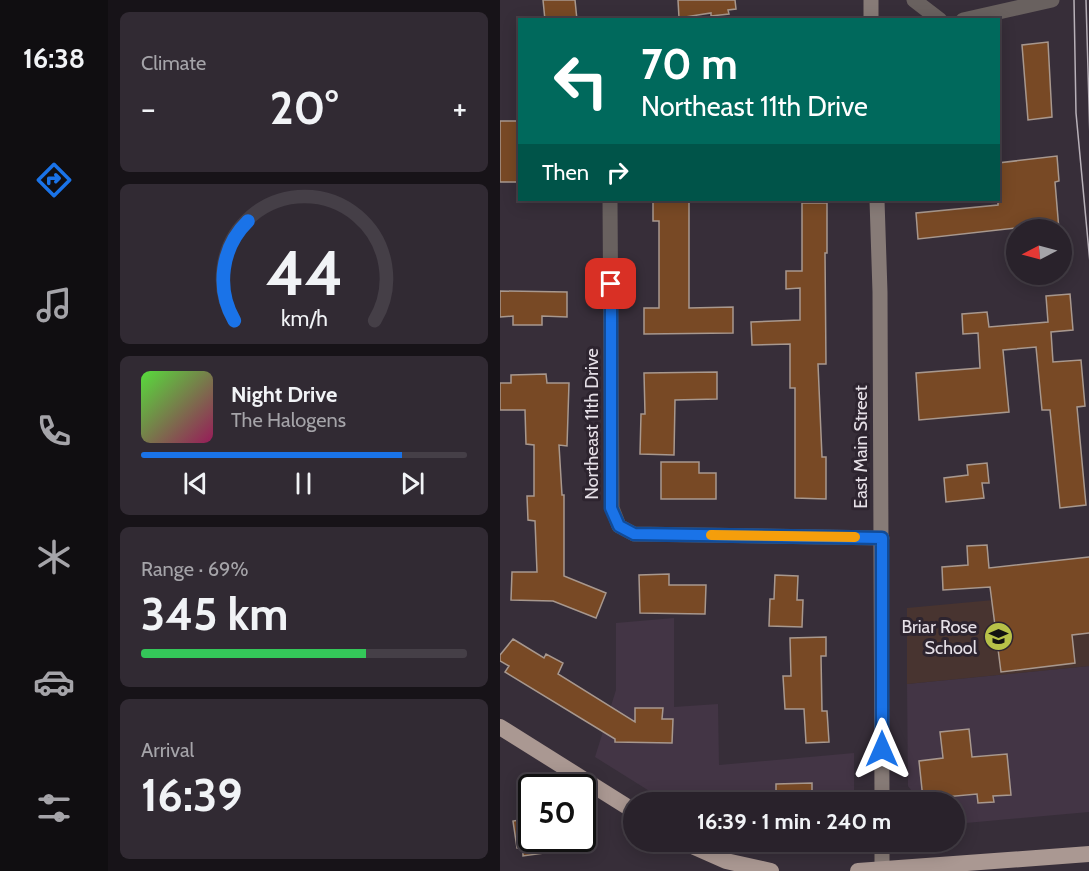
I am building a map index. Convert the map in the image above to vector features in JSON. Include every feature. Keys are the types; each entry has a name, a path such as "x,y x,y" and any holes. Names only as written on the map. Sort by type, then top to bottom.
{"highway":[{"path":"500,727 623,805"},
{"path":"703,852 730,866 771,871"},
{"path":"858,871 1090,854"}],"main road":[{"path":"871,0 871,18"},
{"name":"East Main Street","path":"877,201 882,538 882,792"},
{"path":"882,852 882,871"}],"street":[{"path":"914,0 937,18"},
{"path":"972,18 1052,0"},
{"name":"Northeast 11th Drive","path":"610,201 611,508 619,526 634,534 882,538"}],"shaded area":[{"name":"Briar Rose School","path":"1089,591 1089,666 907,684 907,608"},
{"path":"674,618 674,707 718,704 719,765 854,753 854,792 651,792 595,757 616,690 616,623"},
{"path":"1089,666 1089,812 965,823 965,792 912,792 908,786 907,684"}],"building":[{"path":"543,0 575,0 577,18 545,18"},
{"path":"678,0 735,0 736,9 728,10 729,14 711,16 711,13 679,18"},
{"path":"1048,42 1052,117 1028,120 1022,45"},
{"path":"500,121 518,121 518,182 500,182"},
{"path":"1057,156 1059,181 1055,182 1058,219 1006,219 1006,229 918,239 916,213 998,205 1000,201 1000,163"},
{"path":"653,201 689,201 689,308 733,307 733,333 644,334 644,308 659,308 659,221 653,221"},
{"path":"802,203 827,203 826,364 818,364 822,457 826,457 826,499 795,498 795,388 790,388 790,344 752,345 751,322 800,320 800,288 786,289 786,271 802,271"},
{"path":"500,291 567,292 567,317 542,316 542,325 513,325 513,316 500,317"},
{"path":"1070,294 1073,330 1051,332 1053,362 1081,360 1085,406 1077,407 1086,505 1060,508 1050,410 1042,410 1036,347 1003,350 1009,412 919,420 916,373 980,368 978,333 963,334 962,314 987,312 989,327 1048,322 1046,296"},
{"path":"717,372 717,399 675,400 674,455 640,454 641,414 645,414 644,373"},
{"path":"546,374 547,383 569,383 567,446 559,445 562,495 564,495 564,576 606,593 596,618 553,601 511,600 512,572 537,572 535,521 528,520 527,496 534,496 534,445 526,444 525,410 500,410 500,383 511,383 511,375"},
{"path":"661,462 699,462 699,473 716,473 716,499 661,499"},
{"path":"987,463 989,483 982,483 984,498 946,502 944,478 968,475 967,465"},
{"path":"987,545 989,568 1090,557 1090,633 1072,635 1075,663 1001,672 990,587 943,590 942,567 968,565 967,546"},
{"path":"669,574 669,585 706,585 705,614 640,613 639,575"},
{"path":"775,575 798,576 797,600 803,600 802,627 769,626 770,599 774,599"},
{"path":"826,637 826,656 821,656 822,711 827,711 829,742 806,743 804,709 785,709 783,676 791,676 790,638"},
{"path":"513,639 544,658 546,654 563,663 558,674 635,722 635,708 663,708 662,719 673,719 672,743 615,742 615,739 505,672 509,666 500,661 500,655"},
{"path":"969,729 972,757 1007,754 1011,795 993,796 994,802 978,803 977,794 922,792 919,761 943,758 940,732"},
{"path":"812,783 812,792 776,792 776,784"},
{"path":"518,820 518,848 517,848 513,821"},
{"path":"523,852 552,852 523,856"}],"tram line":[{"path":"1074,0 1076,113 1090,263"},
{"path":"1086,0 1090,140"}],"slow traffic":[{"path":"711,535 855,537"}],"place":[{"name":"Briar Rose School","path":"998,637"}],"route":[{"path":"611,284 611,508 619,526 634,534 882,538 882,749"}]}
